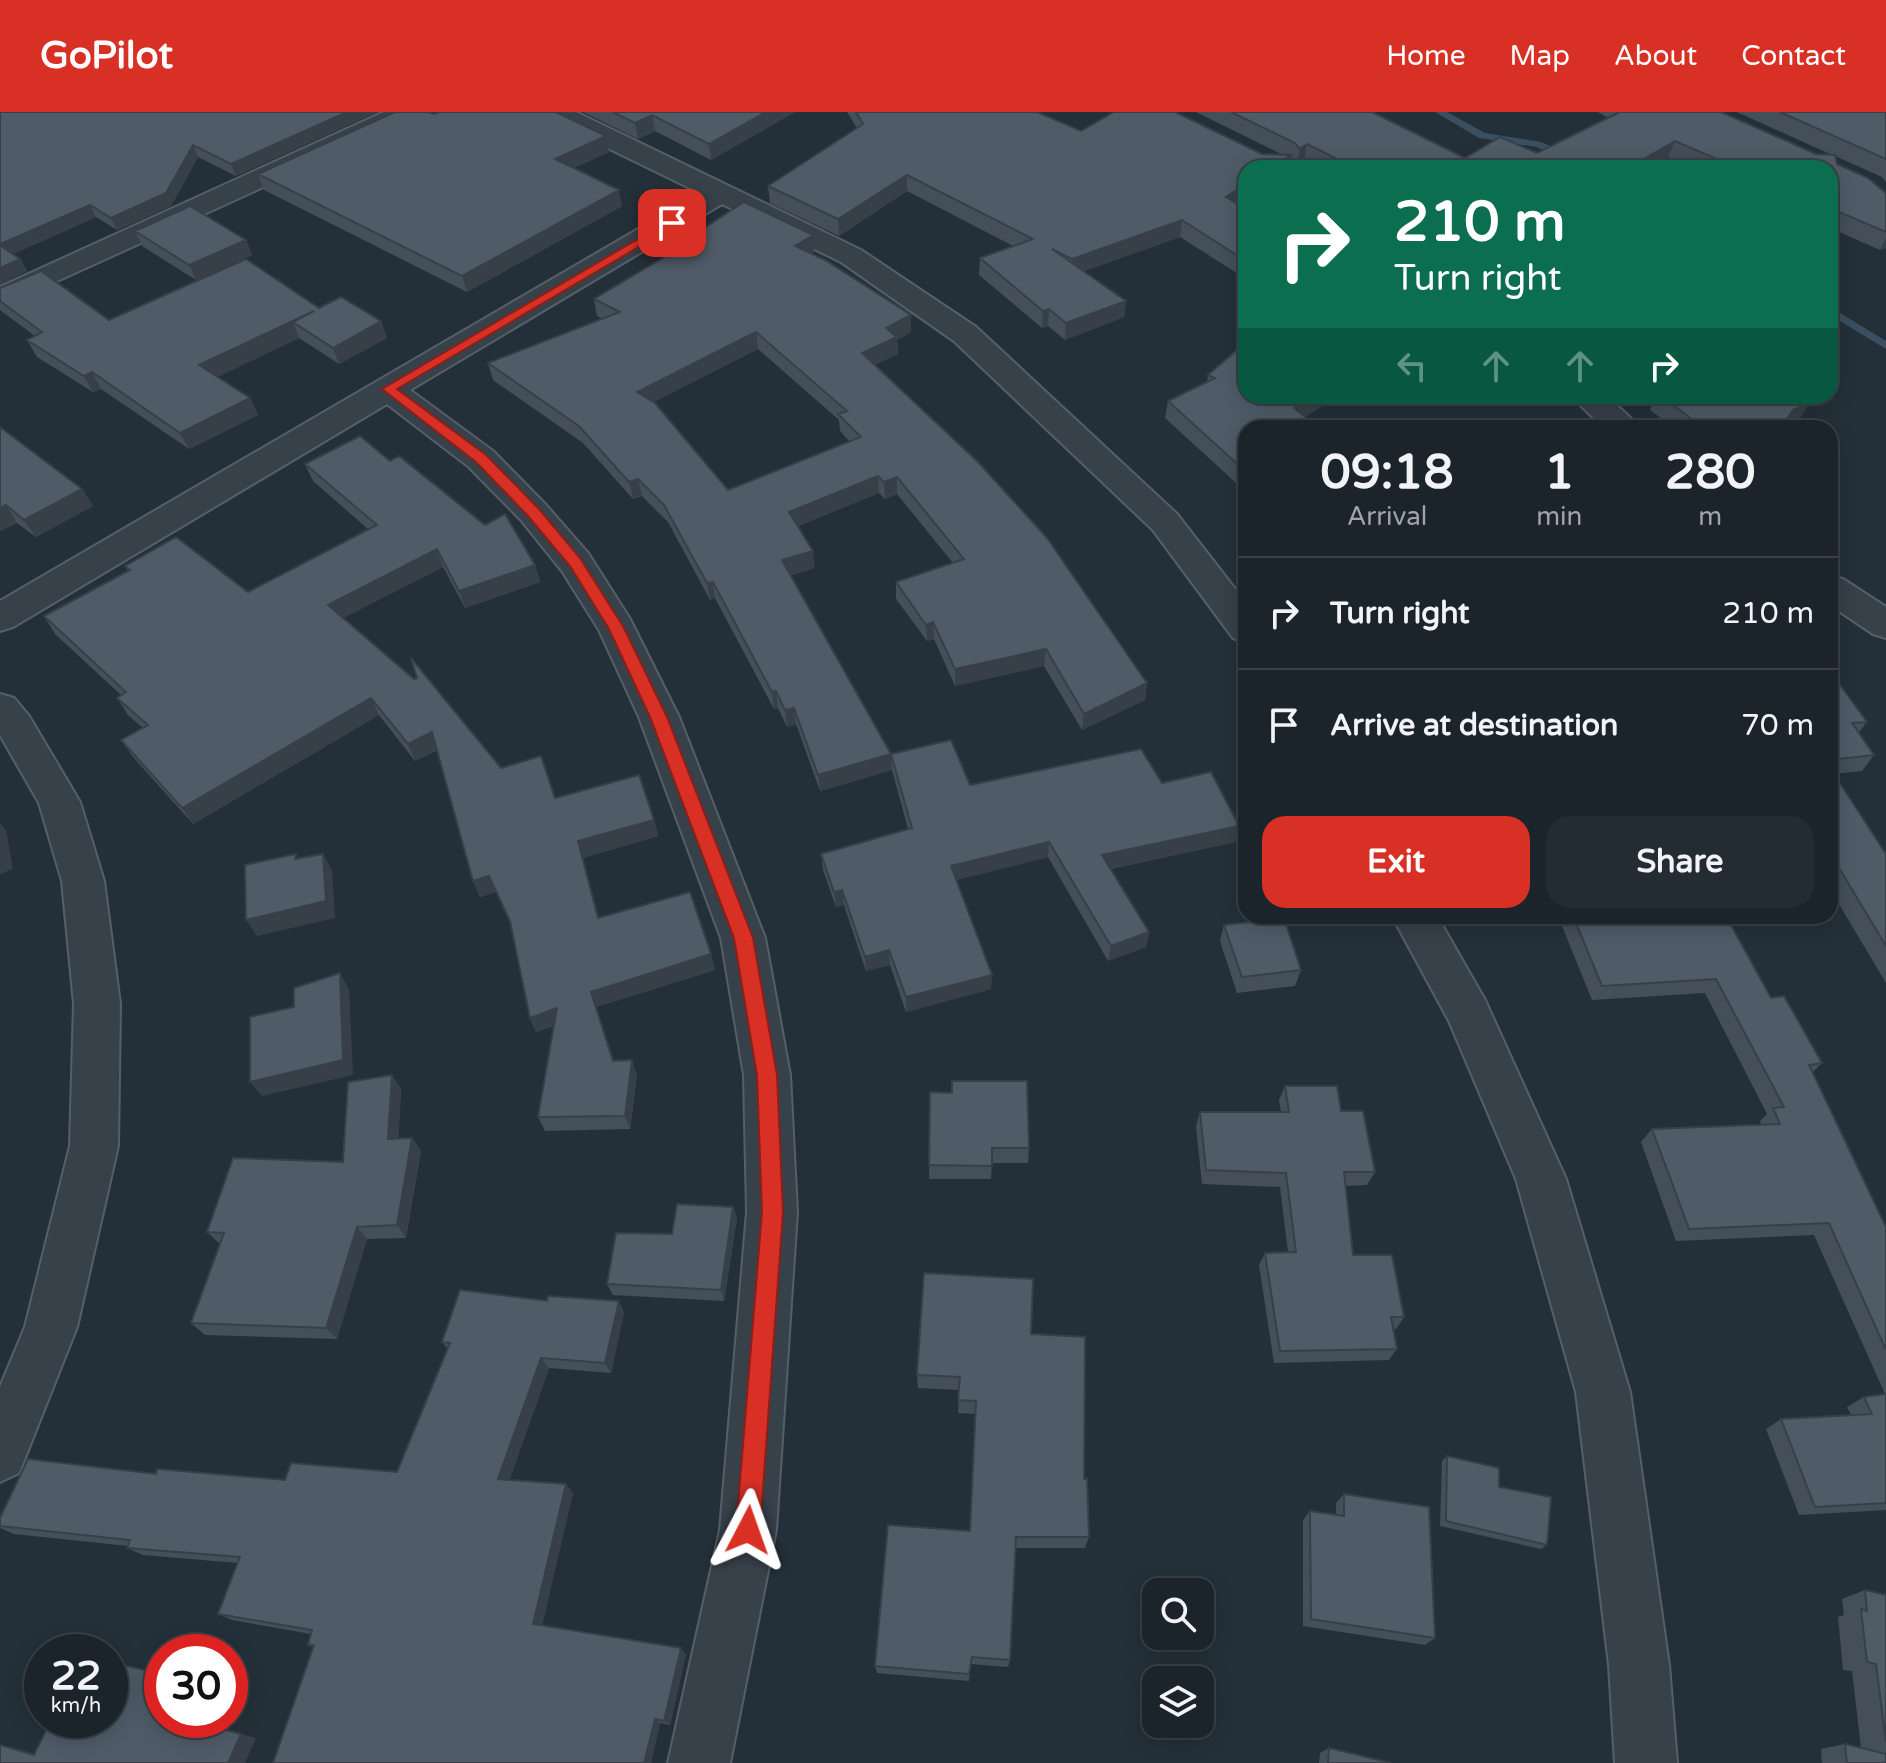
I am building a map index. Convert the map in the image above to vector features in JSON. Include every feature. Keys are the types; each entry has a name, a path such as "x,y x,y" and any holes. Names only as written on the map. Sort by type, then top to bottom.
{"street":[{"path":"0,298 406,112"},
{"path":"555,112 851,256 965,334 1165,522 1238,618"},
{"path":"0,618 723,192"},
{"path":"388,389 481,459 533,512 575,562 617,628 659,717 743,938 767,1075 772,1212 748,1530 699,1763"},
{"path":"1596,404 1615,420"},
{"path":"1838,593 1886,625"},
{"path":"0,708 15,726 59,802 83,881 97,1004 94,1146 51,1327 0,1454"},
{"path":"1418,924 1469,1014 1541,1179 1603,1392 1639,1665 1646,1763"}],"building":[{"path":"0,112 347,112 231,164 193,145 166,193 111,218 90,205 0,244"},
{"path":"395,112 556,112 606,136 555,159 619,190 462,276 258,174"},
{"path":"613,112 766,112 709,144 652,115 635,123"},
{"path":"856,112 1037,112 1081,131 1114,112 1175,112 1262,154 1291,155 1283,160 1238,160 1238,189 1226,197 1238,204 1238,256 1182,220 1072,259 1052,249 1126,301 1066,323 1049,309 1043,311 980,258 1033,239 907,175 838,219 768,186 863,124"},
{"path":"1231,112 1372,112 1465,158 1500,137 1537,153 1620,112 1721,112 1816,154 1835,155 1836,160 1719,160 1675,141 1642,160 1339,160 1307,144 1300,149 1295,143"},
{"path":"1780,112 1886,112 1886,159"},
{"path":"1838,164 1868,178 1886,193 1886,232 1838,211"},
{"path":"744,202 813,235 795,246 825,260 911,315 886,328 897,337 862,353 978,462 1047,538 1147,683 1084,714 1046,649 955,669 933,622 926,625 896,582 964,559 897,477 884,482 878,476 789,512 813,551 782,560 891,754 818,775 794,708 785,710 776,691 772,692 713,582 707,583 664,505 638,479 629,482 579,426 488,363 620,312 594,299 696,238 692,236","holes":["756,332 847,411 838,414 861,437 728,490 655,403 637,392"]},
{"path":"190,206 246,240 189,265 135,231"},
{"path":"0,245 20,259 0,268"},
{"path":"246,259 319,308 341,297 381,321 333,348 293,322 314,311 199,365 250,398 180,433 92,372 84,376 27,340 42,332 0,301 0,288 41,271 109,320"},
{"path":"1238,349 1238,404 1301,404 1294,408 1309,420 1238,420 1238,465 1168,401 1215,378 1208,375"},
{"path":"1672,404 1807,404 1793,410 1786,420 1693,420"},
{"path":"0,427 82,489 24,520 6,505 0,508"},
{"path":"360,436 390,461 399,456 485,525 505,514 535,565 459,591 437,549 328,605 414,679 417,678 411,658 501,768 541,756 555,798 639,775 654,820 578,841 598,918 690,892 711,954 591,992 613,1061 632,1060 625,1116 538,1117 557,1008 530,1018 510,921 489,876 473,881 432,732 408,744 371,698 182,808 121,740 148,725 117,698 126,692 44,616 130,570 125,566 176,537 248,592 377,525 305,464"},
{"path":"1838,682 1867,722 1852,723 1874,755 1838,759"},
{"path":"951,740 970,785 1141,749 1162,783 1211,772 1238,824 1102,855 1149,932 1111,946 1049,842 951,866 992,975 906,997 889,950 865,957 842,890 834,892 821,854 912,828 891,754"},
{"path":"1838,780 1886,854 1886,946 1838,866"},
{"path":"296,854 295,859 323,854 326,901 246,920 245,865"},
{"path":"1286,924 1301,970 1242,977 1224,925"},
{"path":"1576,924 1730,924 1771,998 1784,996 1822,1063 1809,1065 1886,1227 1886,1350 1829,1223 1689,1229 1652,1129 1780,1124 1773,1108 1784,1107 1716,979 1602,986"},
{"path":"340,973 343,1060 250,1082 250,1017 294,1007 294,988"},
{"path":"392,1075 388,1139 412,1138 397,1225 357,1227 326,1328 191,1323 224,1233 207,1232 233,1158 343,1162 348,1082"},
{"path":"952,1081 1027,1081 1029,1148 992,1148 992,1166 929,1165 930,1092 952,1093"},
{"path":"1285,1086 1337,1086 1341,1111 1363,1111 1375,1172 1344,1172 1353,1255 1392,1255 1404,1317 1391,1317 1397,1349 1280,1351 1265,1253 1296,1252 1286,1173 1206,1170 1200,1112 1289,1112"},
{"path":"677,1204 733,1207 721,1290 607,1284 616,1233 672,1234"},
{"path":"924,1273 1033,1279 1031,1334 1085,1337 1084,1479 1087,1479 1089,1537 1016,1537 1010,1660 972,1657 969,1674 875,1666 888,1525 970,1531 976,1401 958,1400 960,1377 917,1375"},
{"path":"460,1290 547,1301 548,1296 619,1301 605,1363 541,1358 498,1479 566,1484 533,1624 681,1648 664,1721 655,1719 644,1763 273,1763 314,1645 308,1645 312,1630 218,1614 240,1557 127,1548 130,1540 0,1526 0,1518 28,1459 156,1474 157,1469 285,1480 291,1463 397,1472 450,1343 442,1342"},
{"path":"1886,1394 1886,1503 1815,1507 1781,1419 1872,1414 1864,1397"},
{"path":"1447,1456 1499,1468 1499,1487 1551,1497 1547,1545 1446,1521"},
{"path":"1344,1494 1429,1507 1435,1638 1311,1619 1310,1511 1344,1516"},
{"path":"1865,1590 1886,1595 1886,1742 1876,1664 1867,1662 1861,1609 1867,1611"},
{"path":"128,1666 144,1670 144,1738 239,1738 228,1763 0,1763 0,1745 34,1755 42,1738 128,1738"},
{"path":"1845,1744 1886,1754 1886,1763 1847,1763"},
{"path":"1329,1748 1391,1763 1328,1763"}],"waterway":[{"path":"1440,112 1482,136 1538,144 1579,160"},
{"path":"1838,315 1886,346"}],"route":[{"path":"672,223 388,389 481,459 533,512 575,562 617,628 659,717 743,938 767,1075 772,1212 748,1530"}]}
